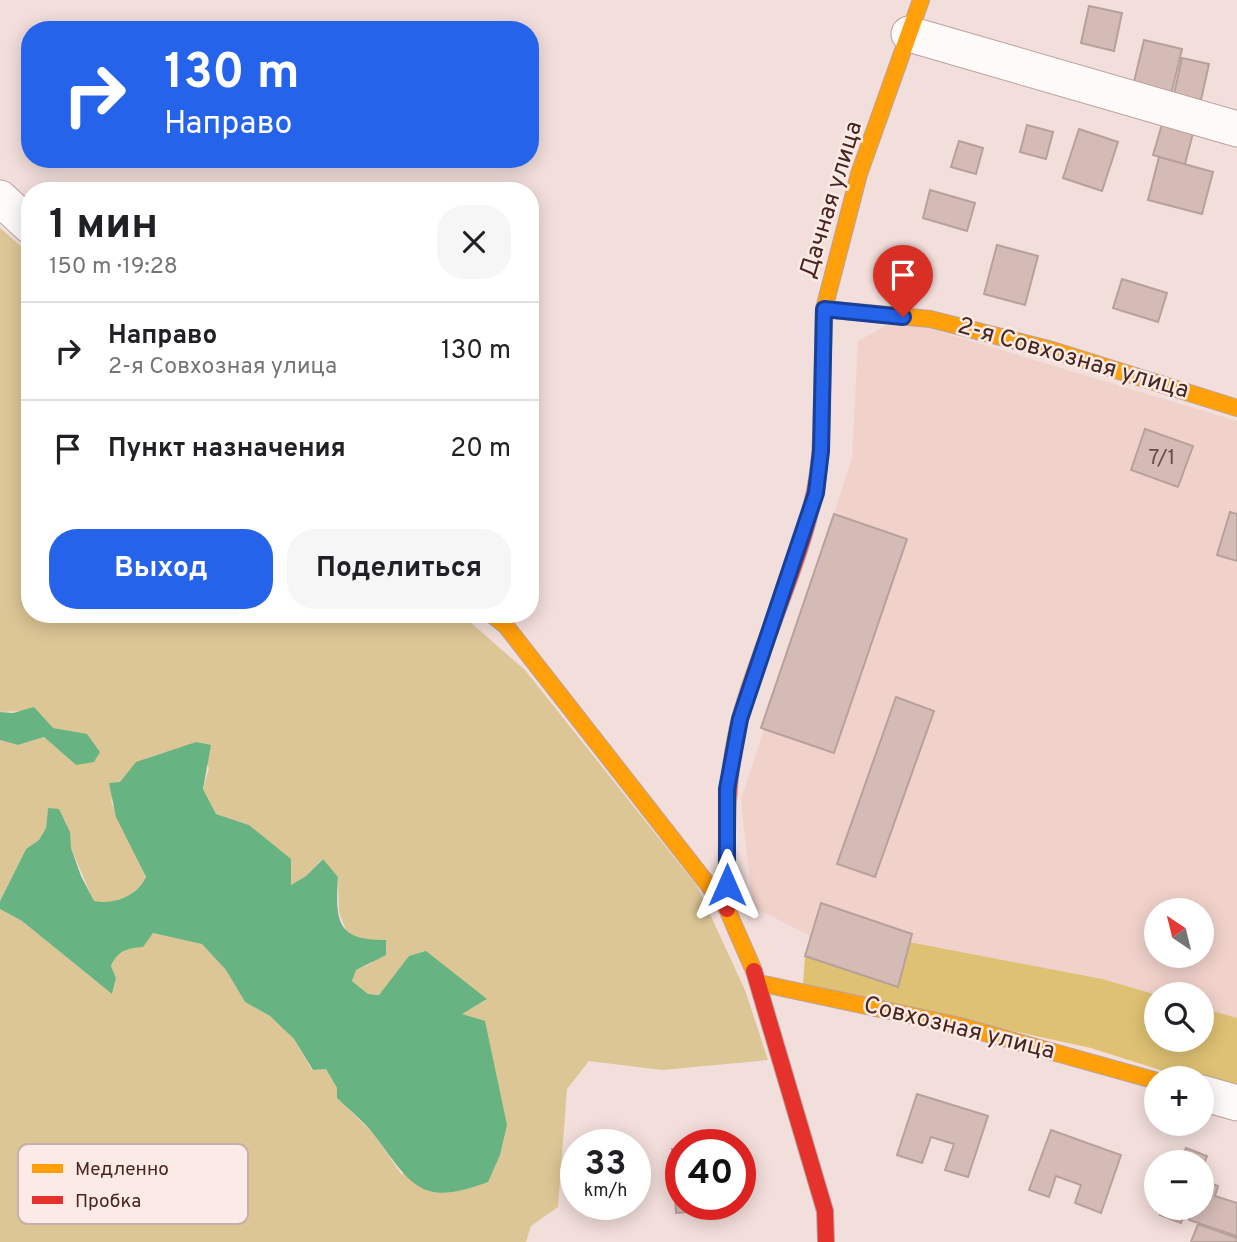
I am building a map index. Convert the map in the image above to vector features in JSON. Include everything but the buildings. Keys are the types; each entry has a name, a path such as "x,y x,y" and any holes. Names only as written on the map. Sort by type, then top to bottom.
{"street":[{"name":"Дачная улица","path":"727,909 727,789 740,719 816,493 821,451 824,309 859,174 921,0"},
{"path":"909,34 1237,129"},
{"path":"0,198 21,218"},
{"name":"2-я Совхозная улица","path":"824,309 930,319 1052,350 1237,408"},
{"path":"502,623 727,909 759,984 825,1212 826,1242"},
{"name":"Совхозная улица","path":"759,984 960,1026 1144,1077"},
{"path":"1214,1096 1237,1103"}],"shaded area":[{"path":"0,228 21,246 21,623 471,623 525,670 697,886 745,990 768,1060 662,1070 589,1061 567,1089 564,1129 560,1129 558,1207 531,1226 526,1242 0,1242 0,909 22,921 112,994 116,978 111,966 115,957 153,933 202,943 226,970 245,1002 270,1016 294,1039 312,1070 326,1069 337,1088 337,1098 373,1133 402,1175 467,1017 461,1014 486,1000 368,994 352,981 356,970 372,963 359,940 347,933 339,912 338,877 322,859 306,876 291,885 249,825 216,814 203,789 209,768 196,742 156,755 136,765 127,773 111,801 146,878 136,890 117,900 94,902 71,848 65,820 48,808 46,828 39,840 26,849 0,901 0,740 18,745 44,737 76,765 67,731 53,728 20,711 0,712"},
{"path":"898,319 1237,421 1237,1066 1214,1049 1214,982 1144,982 1144,1033 1028,992 864,963 753,907 741,800 852,458 858,341"},
{"path":"34,707 53,728 87,734 100,752 94,762 76,765 44,737 18,745 0,740 0,712 13,713"},
{"path":"196,742 211,745 203,789 216,814 249,825 291,859 291,885 306,876 323,859 338,877 337,906 342,926 357,937 386,940 386,955 356,970 352,981 368,994 379,995 409,956 426,951 487,999 462,1014 485,1021 507,1125 500,1155 488,1182 447,1193 421,1188 410,1180 367,1126 337,1098 337,1088 326,1069 313,1070 294,1039 270,1016 245,1002 226,970 202,944 153,933 143,947 124,951 113,961 111,966 116,978 112,994 22,921 0,909 0,901 26,849 39,840 46,828 48,808 59,809 70,832 71,848 81,876 94,901 117,900 137,889 146,877 116,817 109,783 120,782 136,762"},
{"path":"909,942 1102,979 1144,991 1144,1052 1214,1052 1214,1011 1237,1018 1237,1089 1214,1082 1214,1066 1147,1066 1091,1048 803,986 805,956 898,987"}],"traffic: slow":[{"path":"821,439 824,309 859,174 921,0"},
{"path":"824,309 930,319 1052,350 1237,408"},
{"path":"502,623 727,909 754,971"},
{"path":"759,983 960,1026 1144,1077"}],"traffic: jam":[{"path":"727,909 728,813 735,742 750,685 801,545 818,474 821,439"},
{"path":"754,971 825,1211 826,1242"}],"route":[{"path":"727,885 727,789 740,719 816,493 821,451 824,309 903,317"}]}
